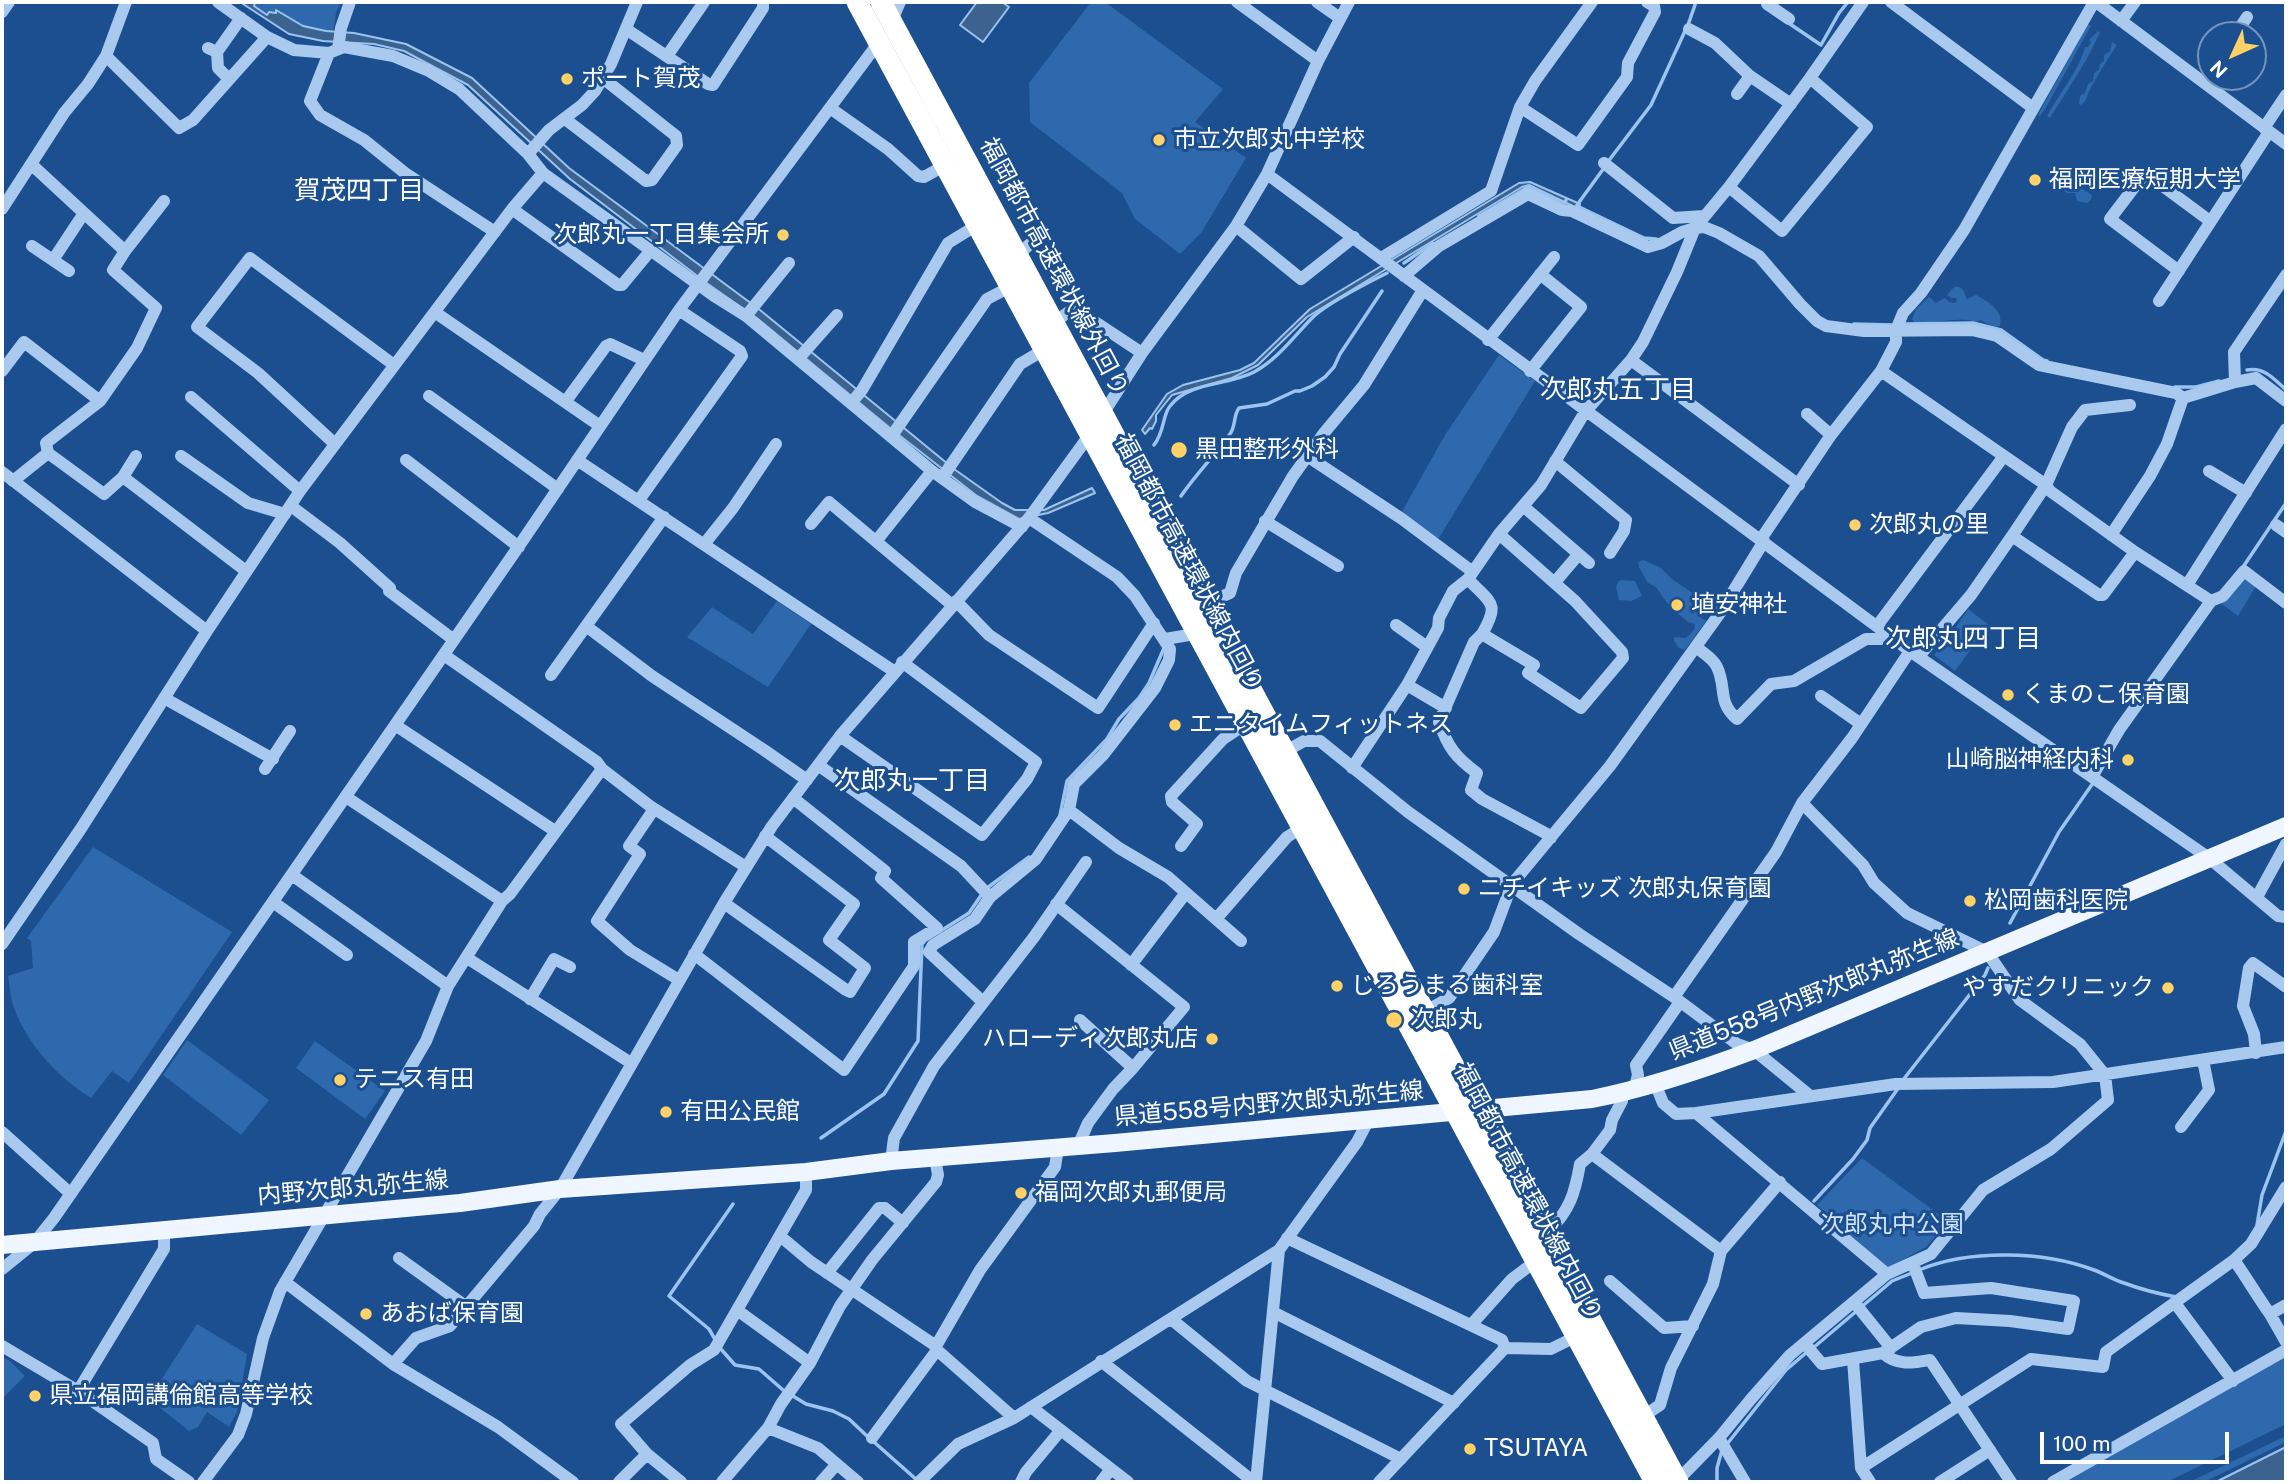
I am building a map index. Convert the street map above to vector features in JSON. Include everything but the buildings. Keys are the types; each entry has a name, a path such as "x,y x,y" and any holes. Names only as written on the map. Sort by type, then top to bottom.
{"highway":[{"name":"福岡都市高速環状線内回り","path":"856,2 1654,1482"},
{"name":"福岡都市高速環状線外回り","path":"888,10 1678,1481"}],"main road":[{"name":"県道558号内野次郎丸弥生線","path":"709,1179 1592,1098 1628,1092 1694,1072 1754,1049 2286,826"},
{"name":"内野次郎丸弥生線","path":"2,1245 460,1203 560,1189 709,1179"}],"street":[{"path":"2,12 9,2"},
{"path":"2,209 64,113 88,84 106,56 126,2"},
{"path":"218,2 267,37 294,50 318,54 344,47 393,56 429,71 459,89 528,154 543,173 746,316 939,474 999,516 1025,523 1117,578 1135,596 1170,649 1155,688 1103,755 1074,784 1069,810 1035,859 986,892 975,919 933,945 929,952 983,1002"},
{"path":"350,2 334,51 310,101 320,115 364,140 405,173 495,232"},
{"path":"528,154 550,130 582,105 604,79 637,2"},
{"path":"667,57 704,2"},
{"path":"626,29 708,85 713,85 763,8 763,2"},
{"path":"2,1269 34,1243 71,1194 519,547 697,284 877,46 888,10 900,2"},
{"path":"888,10 912,2"},
{"path":"1237,2 1318,61"},
{"path":"1317,2 1340,18"},
{"path":"393,1364 416,1338 450,1326 534,1226 560,1189 694,954 765,836 840,736 1025,523 1088,437 1142,353 1236,226 1267,174 1318,61 1349,2"},
{"path":"1381,258 1491,191 1520,107 1535,81 1592,2"},
{"path":"1520,107 1578,145 1627,78 1628,63 1655,12 1654,6 1647,2"},
{"path":"1352,768 1407,685 1453,591 1470,576 1499,534 1541,485 1585,412 1632,360 1703,216 1729,187 1863,2"},
{"path":"1891,2 2033,108"},
{"path":"1426,1011 1449,998 1493,932 1512,884 1610,766 1696,648 1720,613 1762,540 1832,435 1881,371 1896,342 1896,330 1903,313 1921,293 1964,229 2095,2 2197,78"},
{"path":"2121,21 2135,2"},
{"path":"1767,3 1788,19"},
{"path":"2244,21 2247,17"},
{"path":"229,79 218,68 213,50 241,18"},
{"path":"1689,29 1715,43 1751,76 1791,104"},
{"path":"106,56 179,128 193,120 267,37"},
{"path":"1737,94 1751,76"},
{"path":"1729,187 1782,231 1867,127 1810,78"},
{"path":"565,118 646,181 652,180 677,145 676,136 604,79"},
{"path":"2214,91 2286,144"},
{"path":"2159,301 2267,130 2286,95"},
{"path":"830,108 888,149 918,176 924,177 942,167"},
{"path":"1604,163 1673,218 1703,216"},
{"path":"31,164 125,251"},
{"path":"2,944 7,929 300,491 512,209 543,173"},
{"path":"2179,271 2110,219 2145,173 2210,221"},
{"path":"1267,174 1914,654 2209,858 2278,916 2286,917"},
{"path":"1404,276 1439,246 1528,194 1562,210 1572,211 1648,247 1695,228 1704,227 1718,233 1759,256 1816,321 1826,326 1864,331 1972,330 1997,336 2039,365 2176,393 2183,398"},
{"path":"136,456 123,477 104,494 48,453 46,443 100,401 137,348 156,308 113,270 164,201"},
{"path":"512,209 618,285 622,285 651,250"},
{"path":"53,260 84,213"},
{"path":"1236,226 1301,279 1354,237"},
{"path":"852,402 862,390 948,243 974,227"},
{"path":"1020,253 1041,234"},
{"path":"32,246 69,271"},
{"path":"1488,340 1554,257"},
{"path":"335,444 258,373 197,327 250,258 394,365"},
{"path":"746,316 789,263"},
{"path":"1530,371 1581,307 1540,274"},
{"path":"2235,382 2234,352 2286,275"},
{"path":"891,437 987,299 1008,288"},
{"path":"1207,603 1230,593 1236,573 1293,476 1364,385 1423,290"},
{"path":"1056,321 1074,307 1142,353"},
{"path":"639,500 742,356 740,351 679,310"},
{"path":"436,313 600,426"},
{"path":"799,358 837,316"},
{"path":"2,371 24,342 100,401"},
{"path":"566,401 610,344 644,360"},
{"path":"877,540 953,462 1020,364 1042,351"},
{"path":"1632,360 1799,485"},
{"path":"1881,371 2046,485 2050,491 2135,552 2187,585 2217,599"},
{"path":"2183,398 2256,378 2286,401"},
{"path":"429,396 558,489"},
{"path":"191,397 300,491"},
{"path":"2111,535 2150,477 2167,444 2183,398"},
{"path":"1548,1232 1559,1221 1576,1192 1580,1164 1592,1154 1611,1130 1612,1120 1638,1075 1636,1065 1776,852 1802,803 1914,654 1971,595 2046,485 2073,427 2085,410 2122,409"},
{"path":"1807,414 1832,435"},
{"path":"2187,585 2286,429"},
{"path":"705,543 733,508 776,444"},
{"path":"48,453 6,476 207,631"},
{"path":"181,456 248,503 288,510 340,543 390,588 390,592 454,640"},
{"path":"1307,456 1402,519 1470,576 1493,606 1493,615 1474,642 1439,722 1448,746 1477,773 1472,790 1482,799 1551,838"},
{"path":"1877,626 2004,456"},
{"path":"406,460 519,547"},
{"path":"577,460 899,667 1036,762 1027,779 982,835 840,736"},
{"path":"1555,461 1626,520 1625,531 1610,553"},
{"path":"2209,471 2246,493"},
{"path":"123,477 246,571"},
{"path":"811,524 829,502 954,603 989,635 1098,708 1154,623"},
{"path":"1523,506 1583,559 1555,582"},
{"path":"551,676 664,517"},
{"path":"1265,522 1338,566"},
{"path":"1482,634 1534,665 1528,673 1581,708 1623,658 1622,653 1555,582 1499,534"},
{"path":"2012,536 2099,595 2103,595 2135,552"},
{"path":"2096,779 2119,730 2217,599 2244,571 2286,603"},
{"path":"1396,625 1427,648"},
{"path":"586,626 652,676 807,780"},
{"path":"1165,639 1195,634"},
{"path":"1696,648 1717,666 1726,710 1737,719 1772,684 1794,681 1866,639 1881,639 1889,635"},
{"path":"444,655 597,762 602,769 654,809 746,867"},
{"path":"1407,685 1446,708"},
{"path":"1821,696 1861,724"},
{"path":"164,698 269,764 290,731"},
{"path":"1181,846 1197,824 1172,802 1171,796 1223,739 1244,724"},
{"path":"395,725 555,831"},
{"path":"1286,751 1304,741 1320,741 1418,820 1737,1044 1754,1049 1809,1095"},
{"path":"818,765 961,866 986,892"},
{"path":"204,1482 238,1435 246,1413 263,1338 280,1290 426,1041 448,986 502,901 510,894 602,769"},
{"path":"346,797 502,901"},
{"path":"694,954 844,1070 914,966 914,942 937,928 881,878 885,872 793,798"},
{"path":"1678,1481 1720,1438 1790,1355 1887,1274 1930,1254 1983,1190 2050,1149 2108,1100 2105,1075 2080,1044 2020,1000 1987,952 1908,913 1874,883 1863,865 1802,803"},
{"path":"654,809 629,846 640,854 597,922 630,950 680,980"},
{"path":"1069,810 1119,848 1168,877 1241,941"},
{"path":"1216,919 1287,837 1300,830"},
{"path":"724,904 850,992 865,968 830,940 854,904 765,836"},
{"path":"2257,897 2286,844"},
{"path":"891,1161 894,1138 934,1066 1034,937 1086,862"},
{"path":"292,875 448,986"},
{"path":"1131,965 1185,894"},
{"path":"273,902 347,956"},
{"path":"1056,904 1184,1007 1112,1089 1088,1123 1078,1146"},
{"path":"467,958 631,1063"},
{"path":"530,999 554,959 569,967"},
{"path":"2256,1053 2254,1034 2243,1006 2249,968 2253,964 2286,986"},
{"path":"1080,1020 1133,1068"},
{"path":"1656,1083 1663,1103 1676,1114 1696,1113 1901,1084 2053,1082 2286,1047"},
{"path":"2182,1127 2209,1090 2203,1060"},
{"path":"1696,1113 1887,1274"},
{"path":"919,1482 958,1444 1014,1418 1279,1250 1357,1142 1368,1119"},
{"path":"2,1132 71,1194"},
{"path":"872,1438 936,1348 980,1270 1055,1167 1058,1148"},
{"path":"1592,1154 1721,1251"},
{"path":"722,1482 768,1428 810,1363 851,1289 936,1182 938,1175 935,1158"},
{"path":"681,1482 647,1454 621,1424 690,1365 714,1350 806,1191 806,1172"},
{"path":"1645,1415 1660,1405 1671,1368 1713,1284 1721,1251 1780,1182"},
{"path":"1861,1468 2031,1359 2103,1367 2106,1352 2234,1260 2251,1244 2286,1187"},
{"path":"827,1273 880,1208 885,1208 903,1223"},
{"path":"78,1391 164,1249 164,1230"},
{"path":"780,1236 827,1273 936,1348 1014,1418"},
{"path":"1287,1238 1502,1340 1505,1348"},
{"path":"1256,1480 1279,1250"},
{"path":"399,1258 467,1307"},
{"path":"2234,1260 2286,1342"},
{"path":"1471,1325 1513,1279 1532,1264"},
{"path":"1805,1344 1822,1364 1853,1360 1887,1350 1921,1327 1956,1318 2010,1321 2068,1329 2074,1301 1991,1288 1924,1293 1913,1264"},
{"path":"1610,1281 1664,1328 1693,1326"},
{"path":"285,1282 393,1364 498,1427 573,1482"},
{"path":"1854,1302 1864,1313 1892,1360 1909,1364 1930,1360 2011,1482"},
{"path":"2175,1303 2233,1381"},
{"path":"2270,1314 2286,1305"},
{"path":"737,1310 810,1363"},
{"path":"1273,1312 1454,1403"},
{"path":"1171,1319 1247,1381 1401,1459"},
{"path":"1379,1482 1505,1348 1551,1349 1573,1338"},
{"path":"2,1346 78,1391 153,1443 156,1459 189,1482"},
{"path":"2053,1482 2286,1350"},
{"path":"1853,1360 1861,1468 1870,1482"},
{"path":"1101,1362 1256,1480 1271,1482"},
{"path":"1031,1407 1128,1482"},
{"path":"768,1428 818,1448 858,1482"},
{"path":"1021,1482 1026,1472 1061,1430"},
{"path":"1720,1438 1745,1482"},
{"path":"1940,1482 1990,1450"},
{"path":"619,1482 647,1454"},
{"path":"821,1482 837,1464"},
{"path":"1101,1482 1111,1469"}],"green space":[{"path":"248,2 341,2 333,32 303,26 278,12 269,17"},
{"path":"1091,2 1105,2 1223,89 1195,122 1246,158 1201,233 1180,254 1135,219 1122,193 1030,122 1029,83"},
{"path":"2088,24 2091,26 2045,109 2038,115"},
{"path":"2098,31 2100,33 2090,53 2050,118 2047,116 2074,73 2085,47 2088,47 2091,42 2089,40"},
{"path":"2112,42 2117,45 2086,100 2079,104 2080,96 2093,81 2094,73 2099,70"},
{"path":"2068,177 2092,195 2091,200 2087,203 2077,201 2075,193 2066,193 2062,188 2058,188 2060,181"},
{"path":"1954,287 1961,288 1967,299 1976,295 1990,304 2000,315 2000,326 1995,327 1980,320 1914,322 1912,319 1916,309 1929,297 1936,303 1945,298 1955,303 1956,298 1947,295"},
{"path":"1499,355 1535,381 1437,541 1400,515 1445,435"},
{"path":"1643,560 1661,568 1672,579 1710,605 1708,611 1701,609 1698,612 1706,621 1685,650 1679,648 1674,637 1686,638 1694,630 1695,624 1676,612 1656,587 1648,583 1639,567 1638,562"},
{"path":"2243,576 2256,586 2238,616 2220,603"},
{"path":"1621,580 1635,581 1642,596 1631,601 1619,600 1616,587"},
{"path":"777,601 811,624 768,687 687,637 712,607 753,634"},
{"path":"1968,609 1989,625 1955,671 1934,655"},
{"path":"93,847 232,932 129,1083 112,1071 91,1098 67,1081 35,1047 14,1008 8,976 33,968 31,941 27,938"},
{"path":"187,1040 269,1100 241,1135 163,1075"},
{"name":"テニス有田","path":"315,1041 385,1091 365,1119 296,1068"},
{"name":"次郎丸中公園","path":"1862,1158 1949,1222 1926,1247 1888,1268 1817,1205"},
{"path":"197,1324 247,1354 237,1412 229,1427 207,1412 198,1427 189,1431 149,1399"},
{"path":"2286,1356 2286,1424 2167,1482 2063,1482"},
{"path":"2,1357 25,1376 2,1399"},
{"path":"2286,1436 2286,1442 2204,1482 2189,1482"}],"shaded area":[{"path":"240,2 255,2 254,6 267,15 269,12 276,13 276,10 303,26 406,44 472,78 569,168 760,310 954,469 1002,503 1015,510 1044,510 1092,488 1095,493 1048,513 1019,519 977,496 758,319 570,179 468,85 404,51 374,44 323,41 289,34"},
{"path":"977,2 1002,2 1009,7 983,42 960,25"},
{"path":"1530,182 1580,204 1579,209 1529,185 1522,187 1307,317 1258,365 1232,378 1172,395 1156,415 1152,429 1145,434 1142,430 1167,394 1183,385 1240,370 1254,363 1310,309 1519,183"},
{"path":"2286,1447 2286,1482 2216,1482"}],"waterway":[{"path":"1688,25 1696,2"},
{"path":"1790,24 1821,45 1848,2"},
{"path":"1607,163 1651,105 1685,31"},
{"path":"1577,205 1604,168"},
{"path":"1479,216 1528,187 1565,203 1566,200"},
{"path":"1577,206 1644,238 1656,239"},
{"path":"1404,263 1433,243"},
{"path":"1154,445 1167,410 1178,398 1187,392 1233,380 1263,367 1320,311 1387,273"},
{"path":"1181,496 1230,434 1239,408 1267,404 1312,386 1325,377 1382,291"},
{"path":"1903,324 1973,323 2001,330 2047,361"},
{"path":"1854,324 1892,325"},
{"path":"2247,370 2264,372 2286,390"},
{"path":"2175,387 2196,387 2219,381"},
{"path":"2243,567 2286,503"},
{"path":"1060,815 1067,781 1107,739 1119,719 1139,698 1149,683 1164,648"},
{"path":"2010,923 2059,832 2093,783"},
{"path":"987,888 1029,857"},
{"path":"939,932 969,913 982,894"},
{"path":"821,1138 884,1094 918,1041 924,942"},
{"path":"1903,1080 1988,968"},
{"path":"1814,1201 1853,1159 1867,1140 1870,1128 1899,1087"},
{"path":"2257,1225 2262,1195 2286,1131"},
{"path":"716,1341 709,1329 669,1296 733,1204"},
{"path":"1919,1270 1960,1258 2030,1256 2074,1264 2130,1285 2176,1297"},
{"path":"1813,1348 1892,1281 1912,1273"},
{"path":"720,1348 735,1365 759,1369 783,1390 806,1404 833,1411 849,1419 868,1437"},
{"path":"1727,1444 1786,1370 1807,1352"},
{"path":"874,1442 918,1481"},
{"path":"1717,1482 1717,1468 1722,1450"}],"place":[{"name":"ポート賀茂","path":"567,79"},
{"name":"市立次郎丸中学校","path":"1159,140"},
{"name":"福岡医療短期大学","path":"2035,180"},
{"name":"次郎丸一丁目集会所","path":"783,235"},
{"name":"黒田整形外科","path":"1179,450"},
{"name":"次郎丸の里","path":"1855,525"},
{"name":"埴安神社","path":"1677,605"},
{"name":"くまのこ保育園","path":"2008,695"},
{"name":"エニタイムフィットネス","path":"1175,725"},
{"name":"山崎脳神経内科","path":"2128,760"},
{"name":"ニチイキッズ 次郎丸保育園","path":"1464,889"},
{"name":"松岡歯科医院","path":"1970,901"},
{"name":"じろうまる歯科室","path":"1337,986"},
{"name":"やすだクリニック","path":"2168,988"},
{"name":"次郎丸","path":"1394,1020"},
{"name":"ハローディ次郎丸店","path":"1212,1039"},
{"name":"テニス有田","path":"340,1080"},
{"name":"有田公民館","path":"666,1112"},
{"name":"福岡次郎丸郵便局","path":"1021,1193"},
{"name":"あおば保育園","path":"366,1314"},
{"name":"県立福岡講倫館高等学校","path":"35,1396"},
{"name":"TSUTAYA","path":"1470,1449"}],"district":[{"name":"賀茂四丁目","path":"359,191"},
{"name":"次郎丸五丁目","path":"1618,390"},
{"name":"次郎丸四丁目","path":"1963,639"},
{"name":"次郎丸一丁目","path":"912,781"}]}
